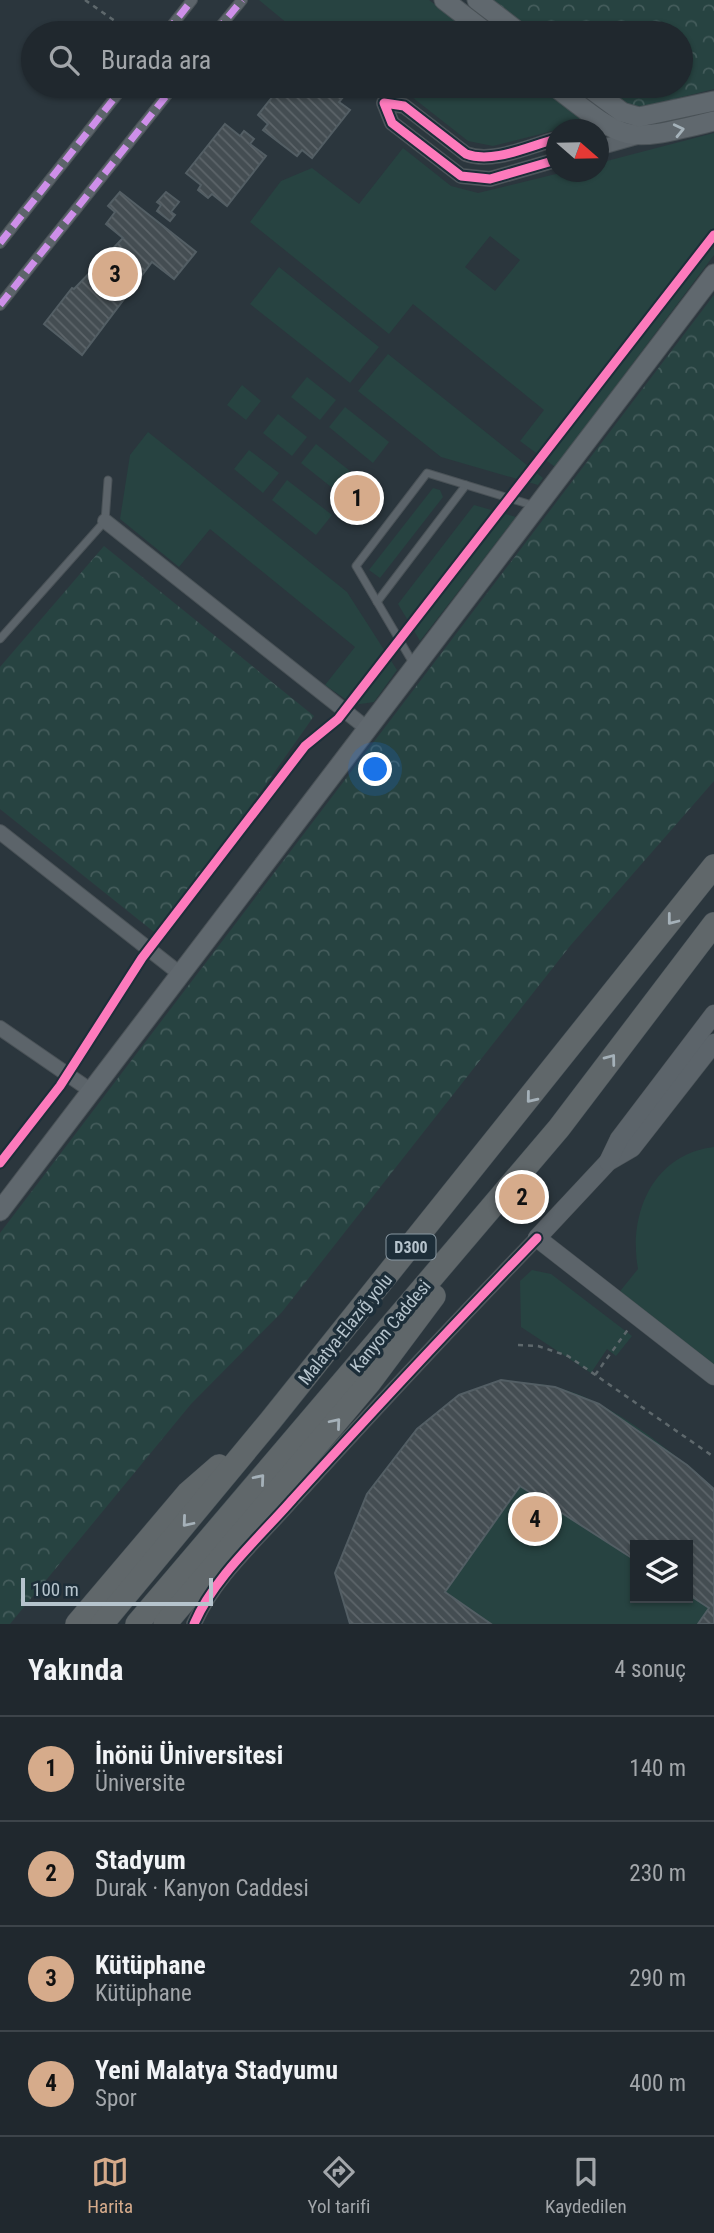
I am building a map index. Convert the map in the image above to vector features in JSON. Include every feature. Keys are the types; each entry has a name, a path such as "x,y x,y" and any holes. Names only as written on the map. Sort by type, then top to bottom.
{"highway":[{"name":"Malatya-Elazığ yolu","path":"102,1624 271,1420 714,866"},
{"name":"Kanyon Caddesi","path":"137,1624 555,1133 714,924"},
{"path":"165,1624 369,1383 555,1133"},
{"path":"77,1624 188,1493 271,1420"}],"main road":[{"path":"444,0 471,21"},
{"path":"477,0 504,21"},
{"path":"567,98 589,119"},
{"path":"604,98 630,116 645,117 714,101"},
{"path":"609,130 637,137 714,121"},
{"path":"0,1211 714,274"}],"street":[{"path":"175,21 192,0"},
{"path":"225,21 242,0"},
{"path":"0,243 115,98"},
{"path":"0,305 164,98"},
{"path":"546,142 487,158 474,157 466,155 404,106 384,103 392,122 461,176 490,179 546,163"},
{"path":"609,123 630,116 637,137 609,145"},
{"path":"106,521 369,730"},
{"path":"0,832 179,973"},
{"path":"608,1162 619,1139 714,1014"},
{"path":"0,1028 90,1090"},
{"path":"196,1623 209,1597 248,1550 408,1372 608,1162 632,1148 714,1043"},
{"path":"537,1238 714,1376"}],"lane":[{"path":"416,668 356,566 427,474 539,507"},
{"path":"0,639 106,521 108,480"},
{"path":"377,602 466,485"}],"path":[{"path":"85,0 115,21"},
{"path":"595,1375 638,1317"},
{"path":"518,1345 555,1351 595,1375 714,1457"}],"green space":[{"path":"259,0 429,0 456,21 284,21"},
{"path":"477,0 714,0 714,89 693,94 693,21 504,21"},
{"path":"413,98 557,98 584,119 546,119 546,133 493,146 468,141"},
{"path":"604,98 678,98 622,112"},
{"path":"714,133 714,255 555,467 520,441 544,410 413,304 389,334 250,222 281,181 312,168 359,204 403,148 451,186 478,193 546,176 546,182 609,182 609,160","holes":["490,236 520,260 495,291 465,267"]},
{"path":"279,267 379,347 350,383 250,304"},
{"path":"714,295 714,781 570,946 282,1312 191,1404 10,1624 0,1624 0,1233"},
{"path":"388,354 543,478 538,485 441,457 358,391"},
{"path":"307,377 336,400 320,420 291,397"},
{"path":"242,385 261,401 246,420 227,405"},
{"path":"345,407 389,442 373,463 329,427"},
{"path":"278,414 307,437 292,456 263,433"},
{"path":"148,432 347,592 397,670 374,702 354,705 325,685 355,647 210,529 179,567 120,519 130,455"},
{"path":"316,444 360,479 345,498 301,463"},
{"path":"249,450 279,473 263,493 234,469"},
{"path":"287,480 332,515 316,535 272,500"},
{"path":"433,488 440,490 443,497 380,578 369,570"},
{"path":"474,505 516,517 420,641 398,604"},
{"path":"104,546 314,716 159,936 0,809 0,667"},
{"path":"714,1147 714,1371 617,1295 638,1269 637,1228 649,1190 675,1161 693,1152"},
{"path":"532,1270 551,1274 632,1336 616,1356 607,1349 591,1373 521,1327 520,1281"},
{"path":"501,1380 548,1386 576,1394 619,1415 679,1459 714,1489 714,1624 350,1624 335,1573 367,1494 417,1429 459,1395"}],"building":[{"path":"271,98 342,98 339,102 350,110 312,158 302,150 297,156 263,130 268,124 258,115"},
{"path":"225,124 240,136 244,131 254,139 250,144 266,156 227,206 212,194 208,198 198,190 201,185 186,173"},
{"path":"120,192 196,252 174,279 152,262 82,355 44,324 72,288 74,289 123,238 106,224 115,212 108,206"},
{"path":"166,192 179,202 171,212 175,215 170,221 157,211 161,205 157,202"},
{"path":"501,1380 555,1387 599,1404 687,1465 714,1489 714,1624 698,1624 709,1608 693,1597 693,1540 630,1540 630,1557 520,1486 445,1592 491,1624 350,1624 335,1573 367,1494 417,1429 459,1395"}],"marked path":[{"path":"175,21 192,0"},
{"path":"225,21 242,0"},
{"path":"0,243 115,98"},
{"path":"0,305 164,98"}],"cycle path":[{"path":"546,142 499,155 477,157 466,154 404,106 384,103 392,123 461,176 490,179 546,163"},
{"path":"0,1163 60,1086 142,958 305,746 338,719 714,235"},
{"path":"194,1624 213,1590 239,1558 537,1238"}],"place":[{"name":"Kütüphane","path":"115,274"},
{"name":"İnönü Üniversitesi","path":"357,498"},
{"name":"Stadyum","path":"522,1197"},
{"name":"Yeni Malatya Stadyumu","path":"535,1519"}]}
